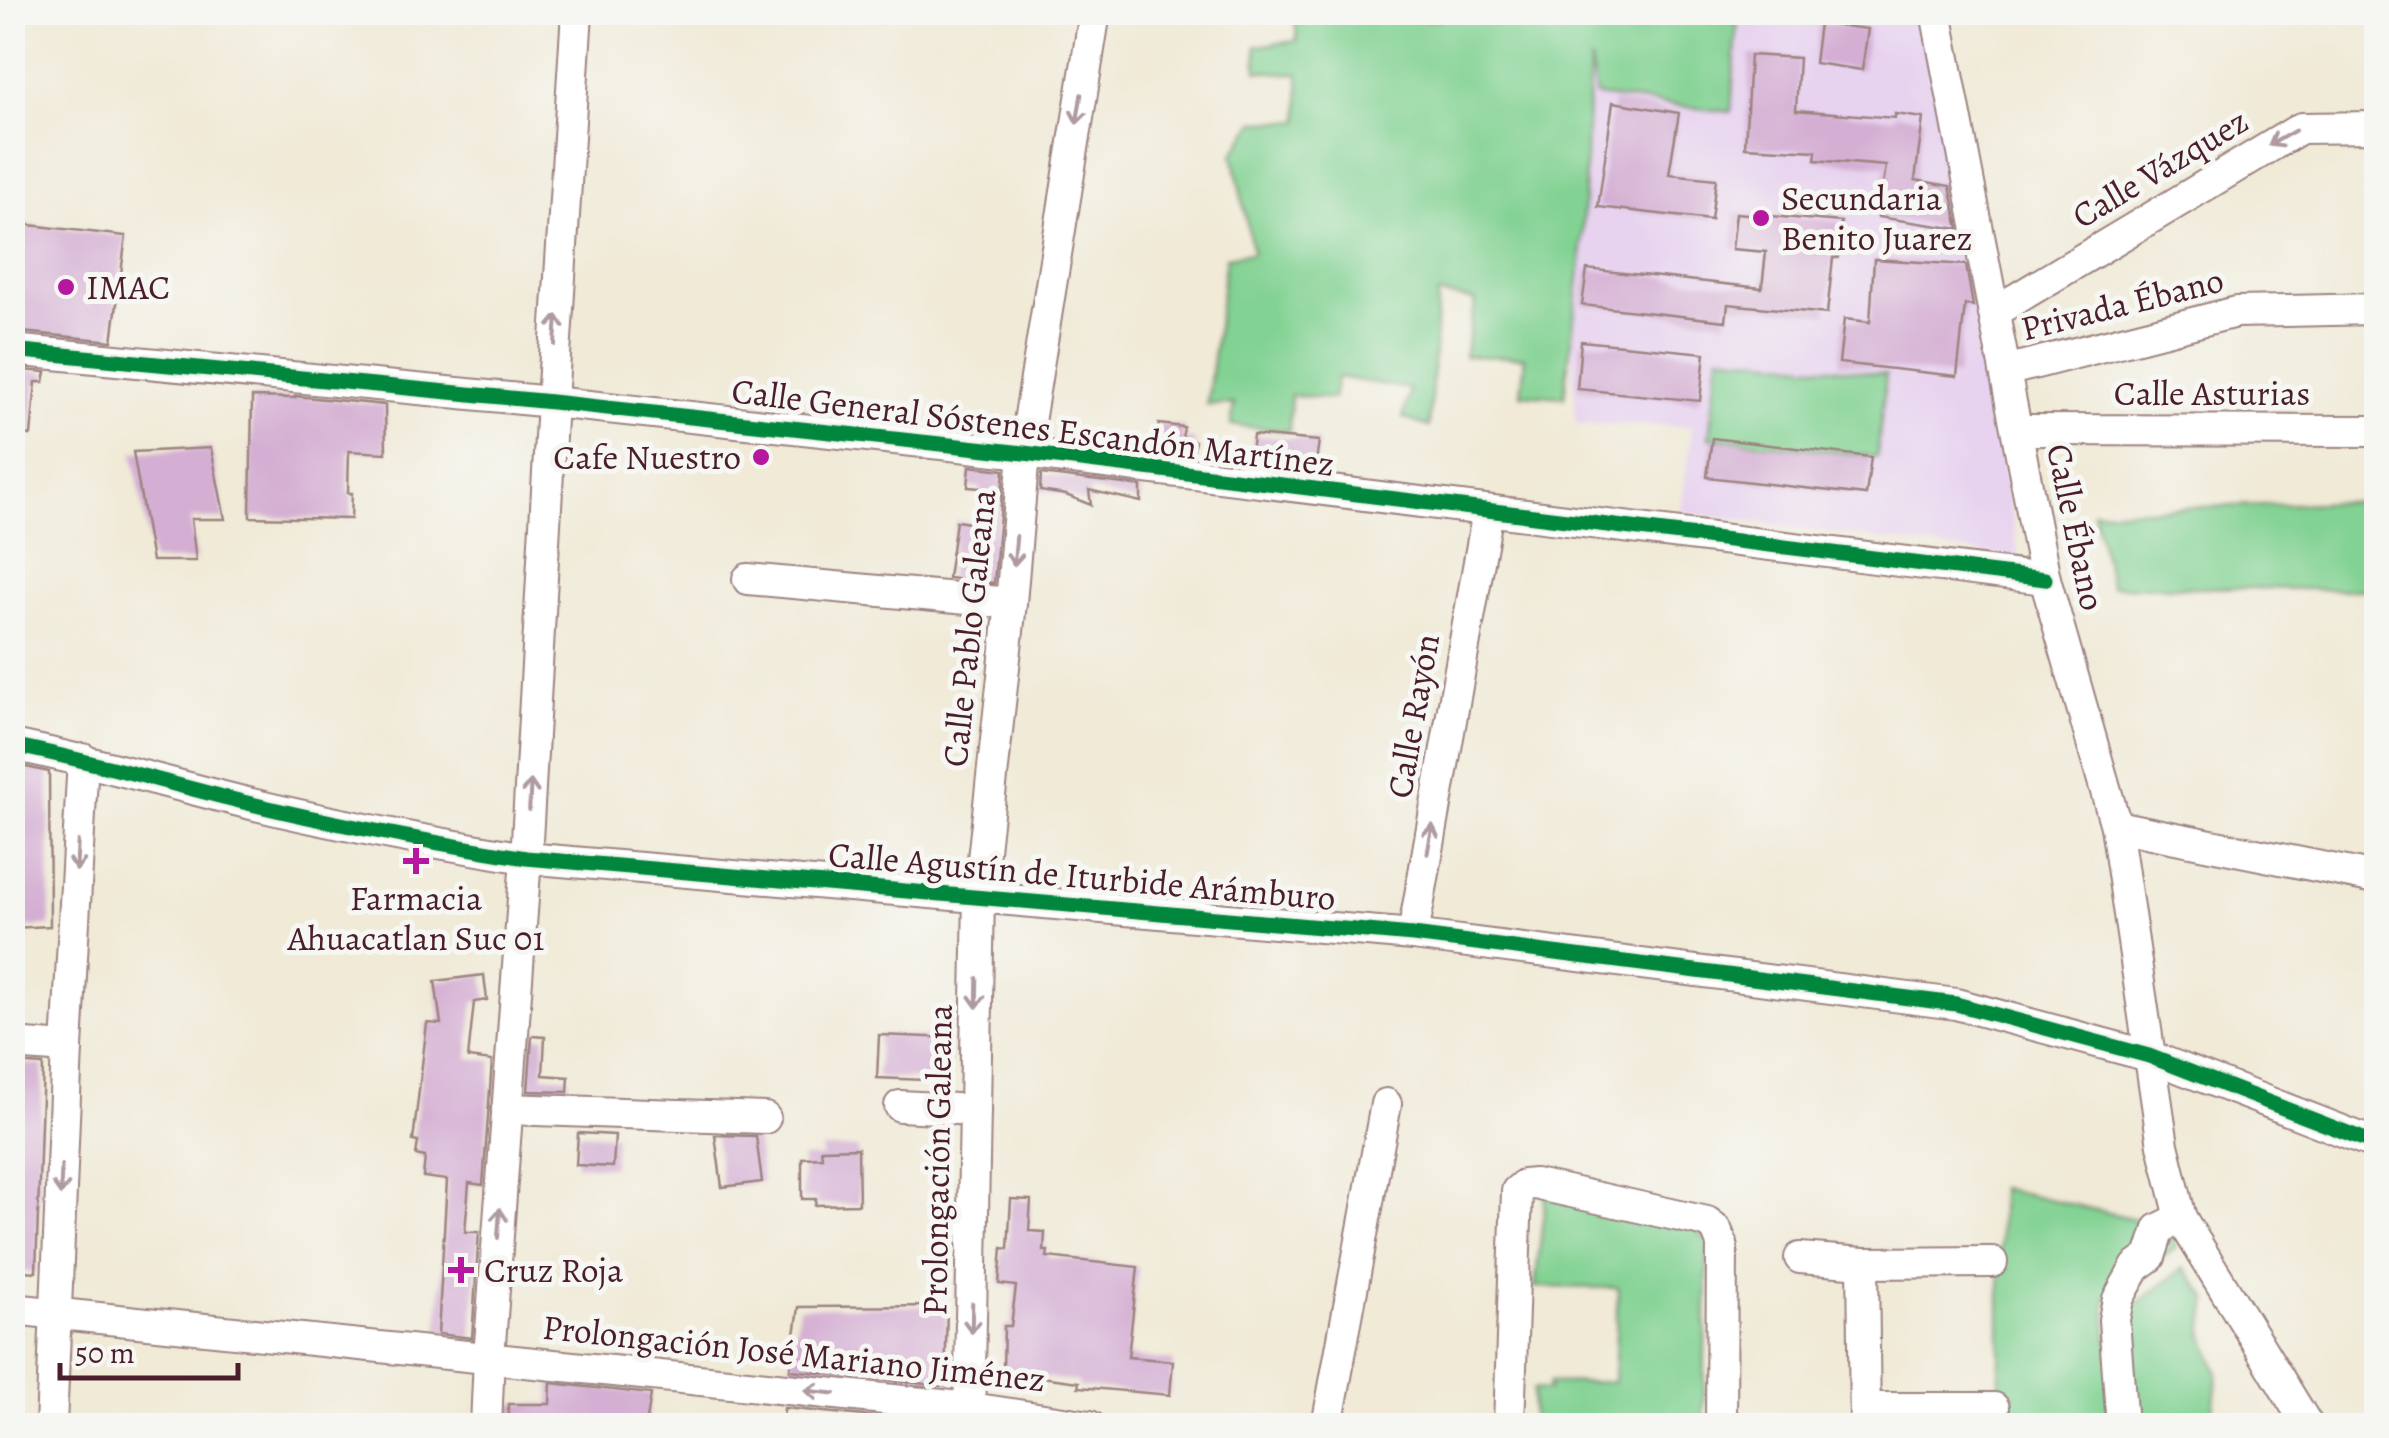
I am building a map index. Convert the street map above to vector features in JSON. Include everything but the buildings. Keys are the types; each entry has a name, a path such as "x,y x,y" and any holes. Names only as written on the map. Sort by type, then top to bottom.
{"street":[{"path":"486,1426 526,858 577,12"},
{"name":"Calle Pablo Galeana","path":"979,896 1024,454 1095,12"},
{"name":"Calle Ébano","path":"1936,12 2005,371 2032,430 2045,578 2116,826 2163,1144 2180,1218 2308,1426"},
{"name":"Calle Vázquez","path":"1994,312 2301,128 2376,127"},
{"name":"Privada Ébano","path":"2005,371 2236,312 2376,309"},
{"name":"Calle General Sóstenes Escandón Martínez","path":"12,350 552,402 1024,454 2045,578"},
{"name":"Calle Asturias","path":"2032,430 2376,431"},
{"name":"Calle Rayón","path":"1413,934 1488,512"},
{"path":"748,579 1011,602"},
{"name":"Calle Agustín de Iturbide Arámburo","path":"12,745 83,758 236,800 418,840 526,858 1413,934 1956,1004 2149,1056 2376,1144"},
{"path":"51,1426 66,1048 83,758"},
{"path":"2116,826 2376,878"},
{"name":"Prolongación Galeana","path":"970,1417 979,896"},
{"path":"12,1044 66,1048"},
{"path":"1327,1426 1386,1104"},
{"path":"900,1106 976,1110"},
{"path":"507,1109 765,1118"},
{"path":"1509,1426 1517,1191 1524,1184 1707,1222 1716,1229 1722,1244 1721,1426"},
{"path":"2122,1426 2114,1320 2118,1299 2136,1267 2150,1257 2159,1229 2180,1218"},
{"path":"1800,1258 1992,1262"},
{"path":"1863,1262 1865,1417 1994,1408"},
{"name":"Prolongación José Mariano Jiménez","path":"12,1308 489,1357 970,1417 1090,1426"}],"shaded area":[{"name":"Secundaria Benito Juarez","path":"1552,13 1923,13 2019,558 1681,512 1692,426 1576,424"}],"green space":[{"path":"1445,12 1738,13 1731,112 1596,96 1590,60 1581,263 1564,397 1521,394 1525,357 1464,356 1476,301 1438,294 1429,427 1403,418 1410,389 1337,377 1333,399 1291,395 1289,431 1231,425 1234,404 1207,405 1226,257 1253,253 1233,154 1255,122 1300,121 1299,74 1257,71 1256,46 1297,41 1295,13 1439,20"},
{"path":"1719,355 1886,374 1877,457 1709,437"},
{"path":"2376,501 2376,590 2111,586 2093,511"},
{"path":"2000,1188 2170,1227 2176,1248 2105,1298 2114,1425 2000,1426"},
{"path":"1546,1192 1686,1222 1708,1241 1703,1425 1532,1426 1533,1389 1549,1390 1549,1383 1614,1382 1618,1288 1535,1287"},
{"path":"2184,1268 2208,1298 2203,1333 2218,1373 2211,1425 2130,1425 2122,1315"}],"cycle path":[{"path":"12,350 1024,453 2045,579"},
{"path":"12,745 307,817 526,858 1413,935 1956,1004 2149,1056 2376,1144"}],"place":[{"name":"Secundaria Benito Juarez","path":"1761,218"},
{"name":"IMAC","path":"66,287"},
{"name":"Cafe Nuestro","path":"761,457"},
{"name":"Farmacia Ahuacatlan Suc 01","path":"416,861"},
{"name":"Cruz Roja","path":"461,1270"}]}
